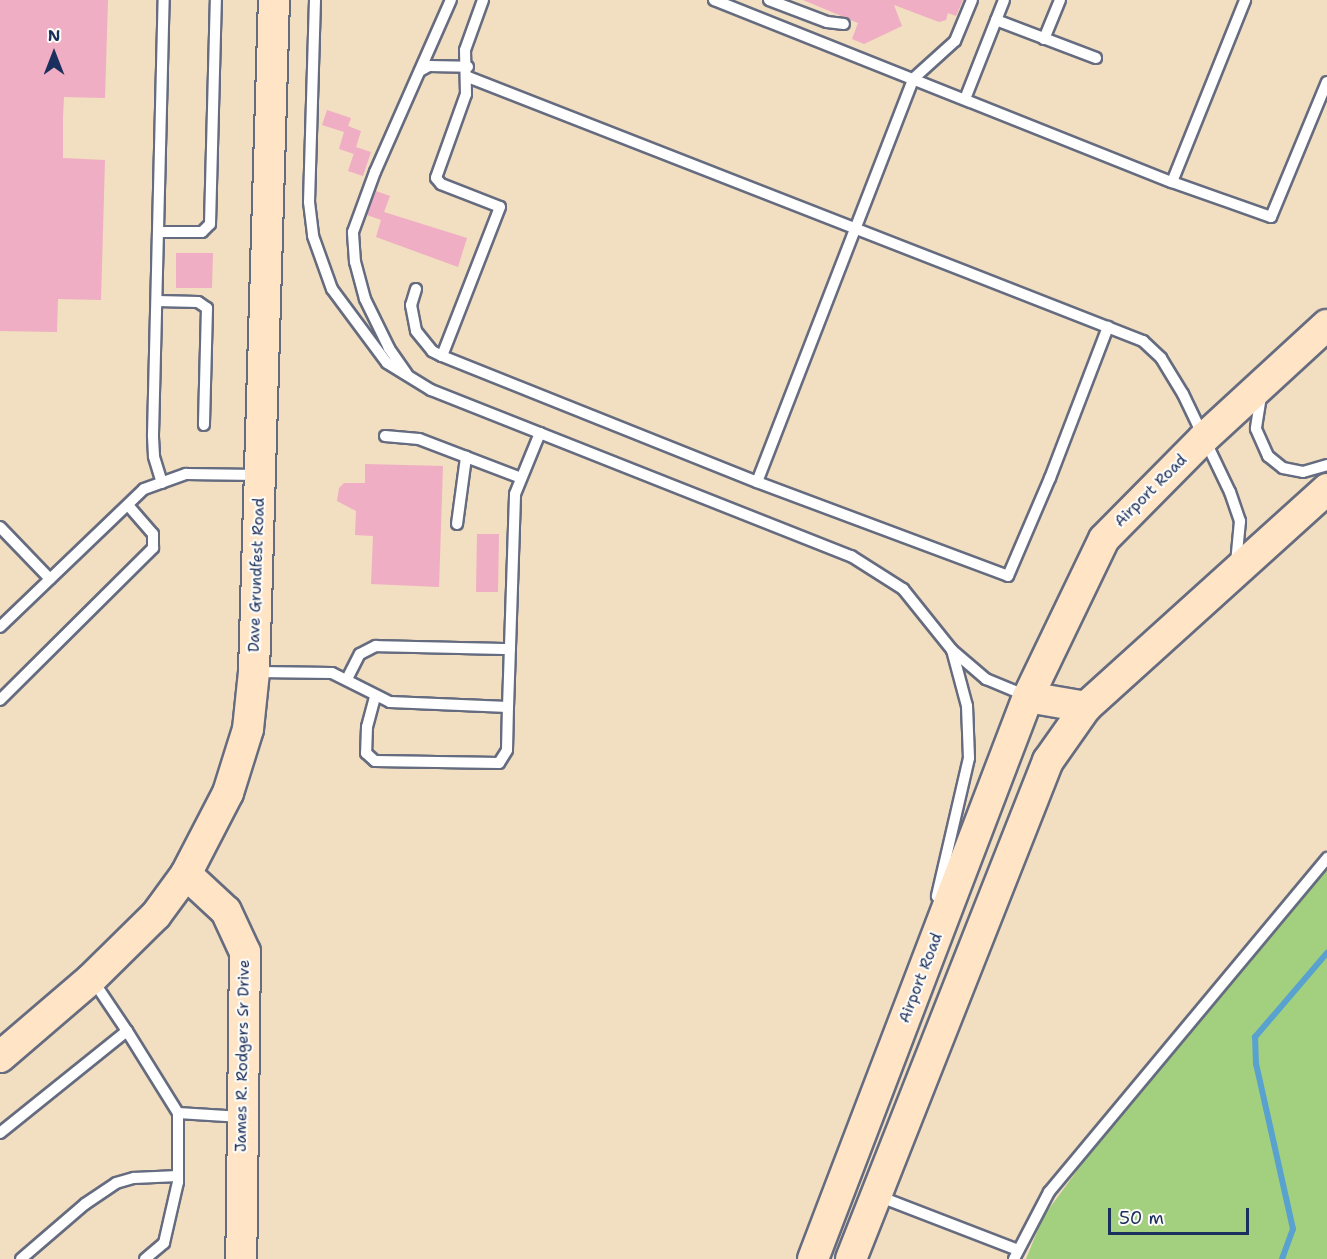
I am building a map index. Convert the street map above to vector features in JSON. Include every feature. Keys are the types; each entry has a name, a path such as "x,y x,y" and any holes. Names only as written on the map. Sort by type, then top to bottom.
{"main road":[{"name":"Dave Grundfest Road","path":"0,1057 92,979 156,915 186,874 228,793 248,729 254,672 274,0"},
{"name":"Airport Road","path":"813,1259 1028,697 1104,539 1204,438 1327,325"},
{"path":"851,1259 1048,761 1086,707 1327,489"},
{"path":"1028,697 1086,707"},
{"name":"James R. Rodgers Sr Drive","path":"186,874 226,912 245,952 241,1259"}],"lane":[{"path":"162,483 153,442 164,0"},
{"path":"158,232 202,232 210,224 216,0"},
{"path":"315,0 309,202 318,255 332,289 364,338 387,363 411,379 540,433 851,556 903,589 952,650 986,679 1028,697"},
{"path":"411,379 389,348 365,299 353,246 365,196 451,0"},
{"path":"442,356 500,207 441,184 436,178 464,101 468,72 465,50 483,0"},
{"path":"714,0 1172,182 1271,218 1327,82"},
{"path":"769,0 827,22 844,24"},
{"path":"757,482 914,78 955,41 972,0"},
{"path":"965,99 1004,0"},
{"path":"1044,39 1060,0"},
{"path":"1172,182 1245,0"},
{"path":"996,20 1096,58"},
{"path":"420,71 429,66 468,72 1143,341 1161,358 1204,438 1240,521 1234,572"},
{"path":"416,289 411,305 416,331 432,351 442,356 757,482 1008,576 1050,478 1108,327"},
{"path":"156,301 198,302 207,308 204,425"},
{"path":"1266,382 1256,412 1256,429 1268,456 1283,468 1303,472 1327,465"},
{"path":"375,697 367,727 366,753 375,761 499,763 507,750 515,494 540,433"},
{"path":"385,436 418,439 521,478"},
{"path":"458,524 466,457"},
{"path":"0,627 144,489 186,474 260,475"},
{"path":"0,700 153,548 153,534 128,505"},
{"path":"0,527 50,579"},
{"path":"347,679 360,654 376,646 510,649"},
{"path":"909,1009 969,758 967,706 952,650"},
{"path":"254,672 332,673 347,679 375,697 406,705 508,707"},
{"path":"876,1195 1016,1254 1049,1192 1327,858"},
{"path":"92,979 178,1113 178,1176 164,1243 145,1259"},
{"path":"0,1133 127,1031"},
{"path":"178,1113 243,1117"},
{"path":"21,1259 85,1204 116,1184 134,1178 178,1176"}],"green space":[{"path":"1327,867 1327,1259 1026,1259 1043,1217 1084,1161"}],"building":[{"path":"0,0 108,0 105,98 64,97 63,117 63,158 105,160 101,300 58,299 57,332 0,331"},
{"path":"803,0 963,0 956,16 948,13 946,20 939,22 894,5 902,26 864,44 852,39 858,23"},
{"path":"327,110 351,118 348,126 361,131 354,154 339,149 344,132 322,125"},
{"path":"356,147 371,152 363,176 348,171"},
{"path":"376,191 390,196 384,212 467,238 458,267 376,237 381,220 367,215"},
{"path":"176,253 213,253 212,288 176,288"},
{"path":"365,464 443,466 439,587 371,584 373,536 355,535 356,511 337,501 339,488 344,483 365,483"},
{"path":"477,534 499,534 498,592 476,592"}],"waterway":[{"path":"1282,1259 1293,1229 1256,1064 1255,1037 1327,953"}]}
